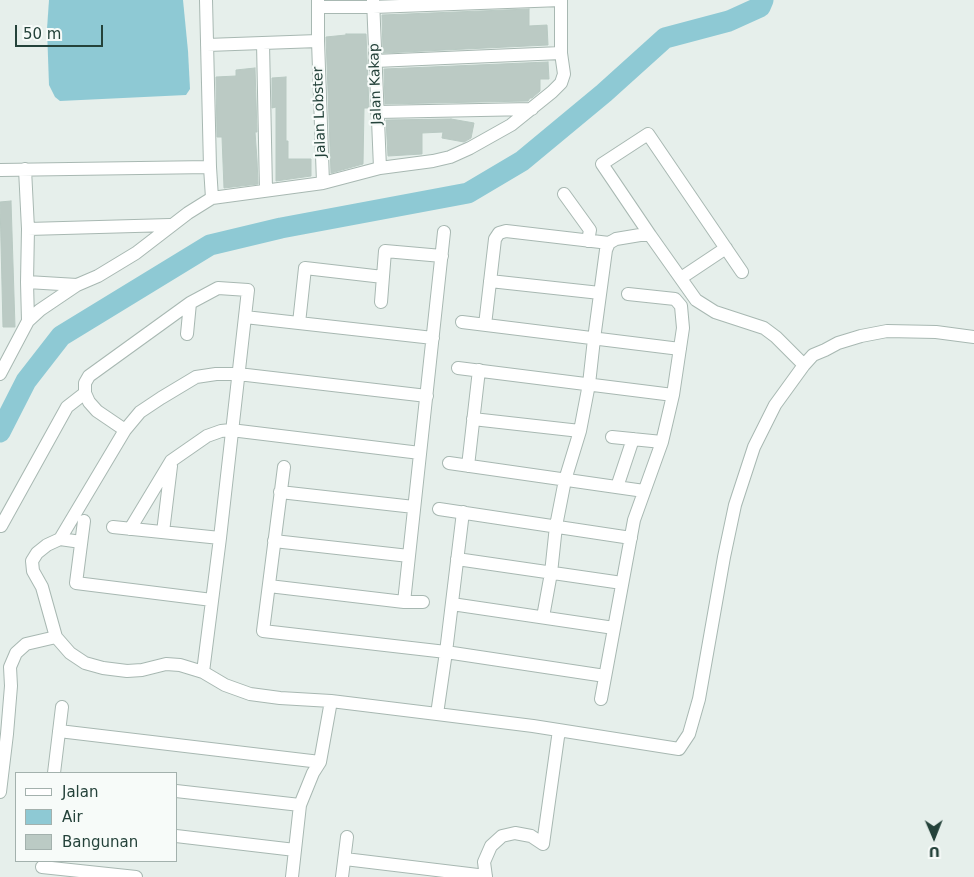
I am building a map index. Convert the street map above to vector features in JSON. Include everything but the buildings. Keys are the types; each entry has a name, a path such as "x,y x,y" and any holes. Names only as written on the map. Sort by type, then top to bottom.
{"street":[{"path":"206,0 212,198"},
{"path":"0,374 28,321 54,300 77,285 98,276 136,252 170,225 212,198 322,183 380,168 450,157 511,125 552,92 561,83 564,74 561,52 561,0 318,4"},
{"name":"Jalan Lobster","path":"318,4 322,183"},
{"name":"Jalan Kakap","path":"373,4 380,168"},
{"path":"207,45 318,41"},
{"path":"263,44 266,190"},
{"path":"375,61 561,52"},
{"path":"377,112 532,109"},
{"path":"742,272 648,134 602,164 696,300 715,312 764,328 776,336 804,365"},
{"path":"0,170 210,168"},
{"path":"25,169 28,229 28,321"},
{"path":"564,194 590,230 588,241"},
{"path":"28,229 170,225"},
{"path":"485,325 495,239 499,233 506,231 610,243"},
{"path":"404,602 444,232"},
{"path":"543,617 551,573 556,526 565,480 580,432 589,384 606,250 610,243 616,239 650,234"},
{"path":"681,278 726,248"},
{"path":"381,302 385,250 442,256"},
{"path":"299,323 305,268 383,277"},
{"path":"490,281 600,293"},
{"path":"27,282 77,285"},
{"path":"125,430 97,411 89,402 85,393 85,384 89,376 190,303 218,288 248,290 203,672"},
{"path":"602,699 634,520 662,442 673,395 683,328 681,306 676,299 628,294"},
{"path":"187,334 190,303"},
{"path":"245,317 433,338"},
{"path":"462,322 680,349"},
{"path":"81,542 60,539 47,545 37,553 32,561 33,571 42,587 56,637 70,653 86,663 103,668 127,671 142,670 166,664 180,665 203,672 226,685 250,694 331,701 533,726 679,750 689,734 699,700 735,505 754,447 775,405 812,355 838,343 887,331 936,332 974,337"},
{"path":"458,368 673,395"},
{"path":"468,466 479,370"},
{"path":"60,539 125,430 140,412 196,376 238,374 426,396"},
{"path":"1,526 67,407 85,393"},
{"path":"473,418 580,432"},
{"path":"130,529 171,461 207,436 221,431 231,430 420,452"},
{"path":"612,436 662,442"},
{"path":"617,487 633,439"},
{"path":"163,532 171,461"},
{"path":"449,463 644,491"},
{"path":"284,467 263,631 446,652 606,676"},
{"path":"280,492 414,507"},
{"path":"440,509 631,538"},
{"path":"437,714 463,512"},
{"path":"84,521 76,583 212,600"},
{"path":"113,527 220,538"},
{"path":"274,541 409,556"},
{"path":"458,559 622,583"},
{"path":"269,586 404,602 423,602"},
{"path":"452,604 614,628"},
{"path":"0,790 3,733 11,686 10,667 16,653 26,644 56,637"},
{"path":"292,877 300,805 313,773 320,762 331,701"},
{"path":"54,772 62,707"},
{"path":"344,859 486,876 484,862 491,846 502,836 515,833 531,836 543,844 559,730"},
{"path":"60,731 320,762"},
{"path":"178,791 300,805"},
{"path":"178,836 295,850"},
{"path":"342,877 347,837"},
{"path":"42,868 136,877"}],"water":[{"path":"49,0 183,0 190,89 186,95 60,101 55,97 49,85 47,29"}],"waterway":[{"path":"0,432 26,381 61,336 210,245 281,228 468,193 522,161 604,93 665,38 729,21 760,7 763,0"}]}
